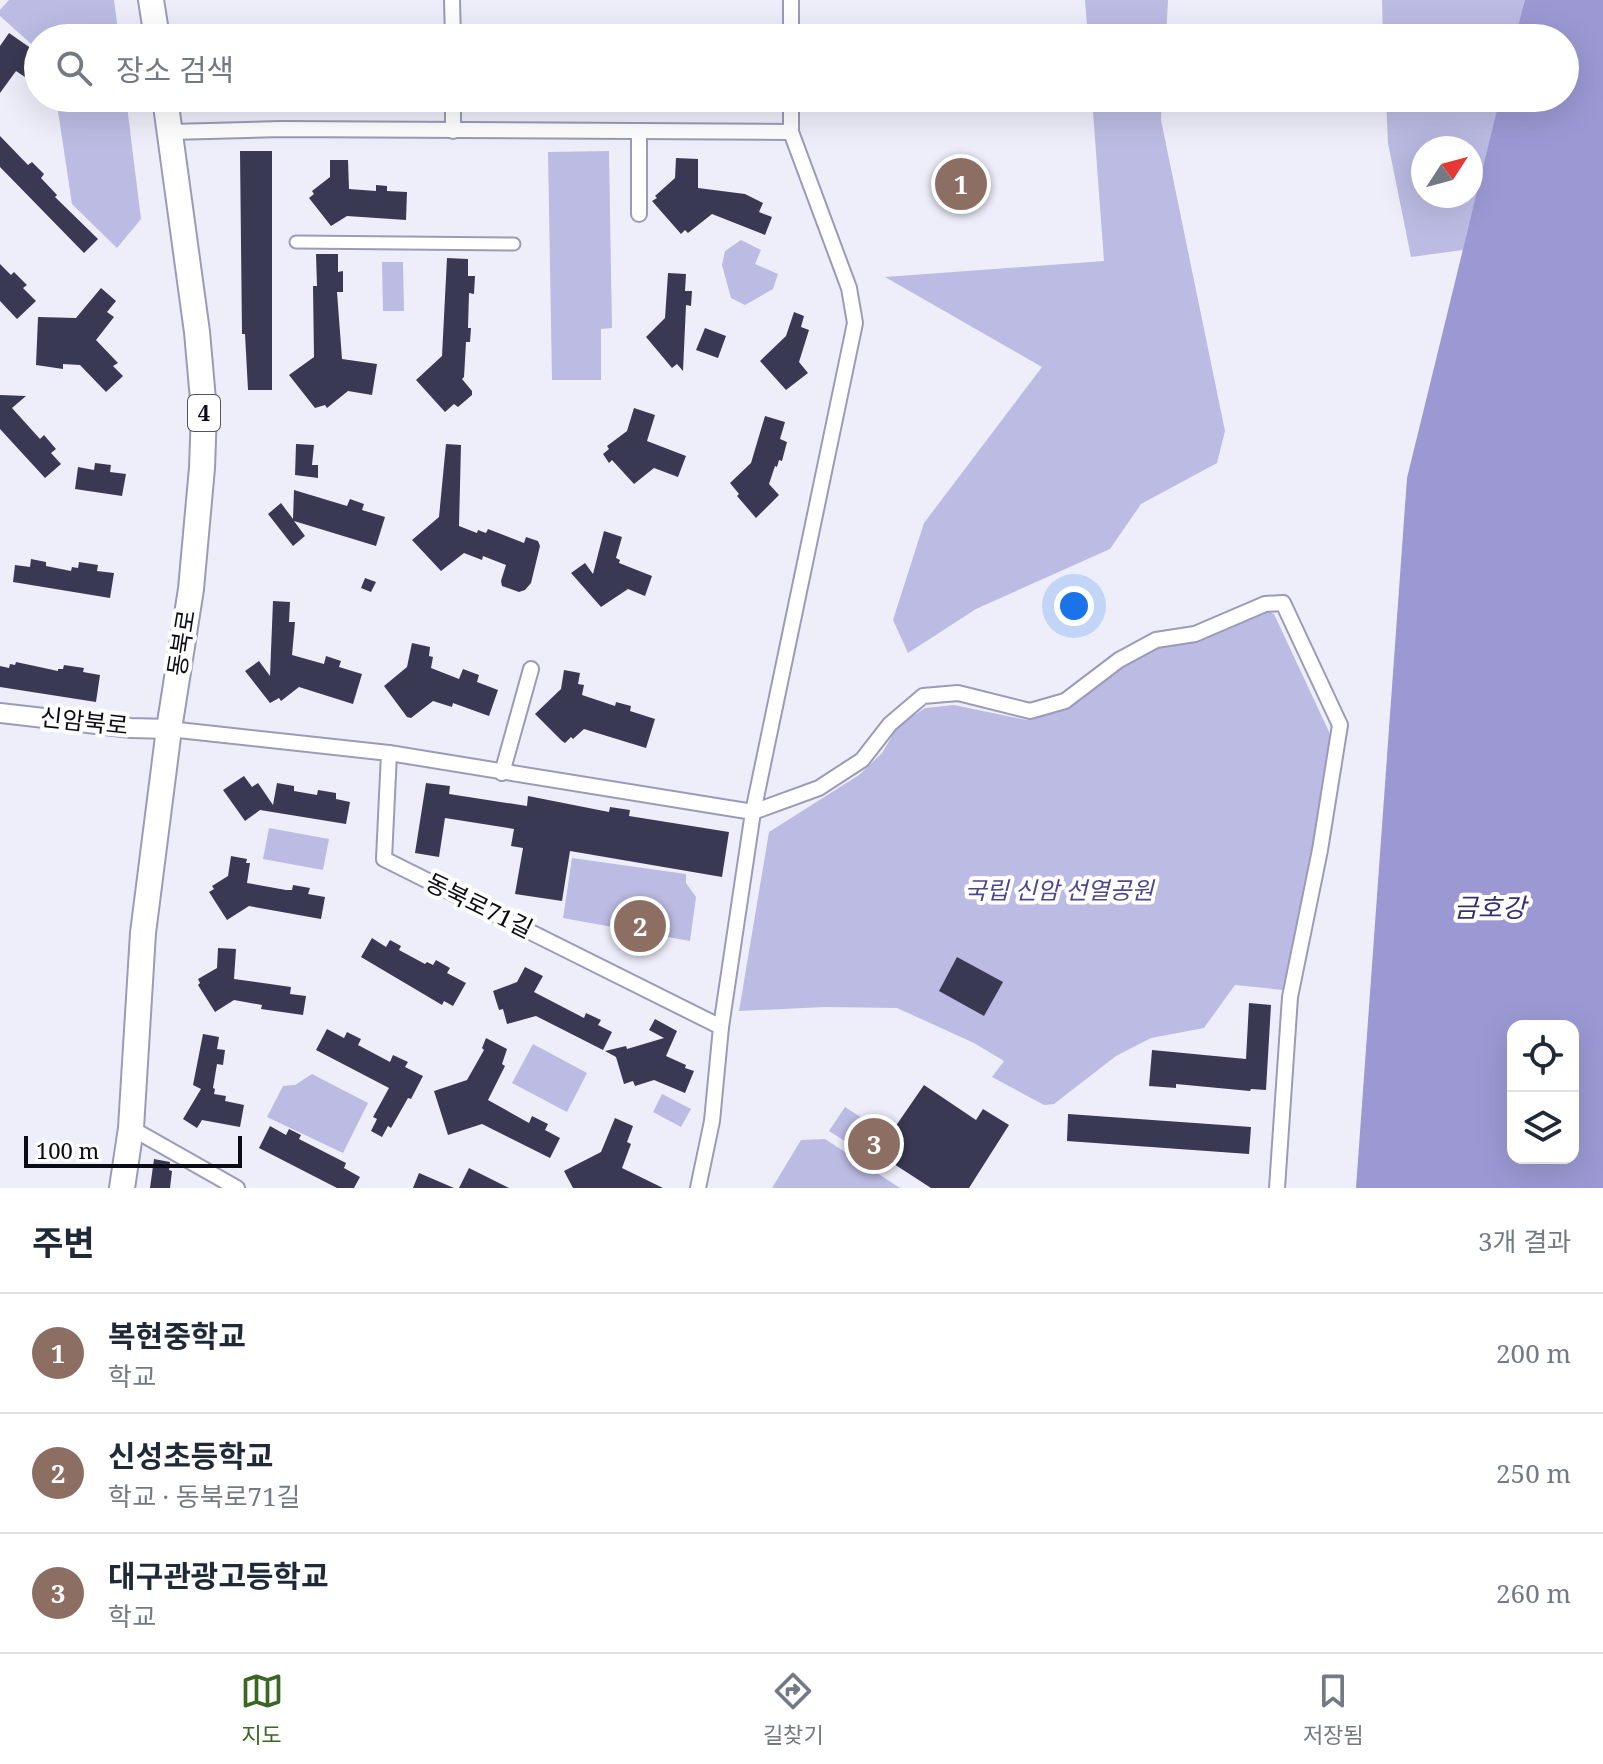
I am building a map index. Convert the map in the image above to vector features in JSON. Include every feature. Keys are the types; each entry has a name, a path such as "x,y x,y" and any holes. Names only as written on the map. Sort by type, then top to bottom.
{"main road":[{"path":"151,0 155,24"},
{"name":"동북로","path":"122,1188 131,1128 143,933 169,729 191,589 202,468 204,411 197,332 167,112"}],"street":[{"path":"452,0 453,24"},
{"path":"791,0 791,24"},
{"path":"453,112 453,131"},
{"path":"698,1188 712,1121 721,1027 753,812 855,323 849,288 791,132 791,112"},
{"path":"170,132 281,129 791,132"},
{"path":"639,133 639,214"},
{"path":"296,242 514,244"},
{"path":"169,729 389,753 753,812 819,788 862,760 890,724 923,696 958,693 1030,711 1065,701 1119,660 1156,640 1195,634 1265,604 1283,603 1340,725 1320,850 1290,997 1277,1188"},
{"path":"502,773 531,669"},
{"name":"신암북로","path":"0,713 131,728 169,729"},
{"name":"동북로71길","path":"389,753 384,859 721,1027"},
{"path":"131,1128 235,1187"}],"green space":[{"path":"9,0 114,0 117,24 24,24 24,37 0,16 0,10"},
{"path":"1085,0 1168,0 1167,24 1087,24"},
{"path":"1382,0 1532,0 1525,24 1383,24"},
{"path":"58,112 128,112 141,219 117,248 72,204"},
{"path":"1093,112 1161,112 1225,431 1217,463 1141,504 1110,549 976,609 908,653 893,620 924,523 1042,367 885,277 1104,261"},
{"path":"1387,112 1501,112 1483,178 1483,136 1411,136 1411,208 1475,208 1463,250 1411,257 1388,143"},
{"path":"609,151 612,328 601,329 601,380 552,380 548,152"},
{"path":"741,240 761,250 755,264 778,274 773,289 745,305 731,298 722,265 725,251"},
{"path":"382,262 403,262 404,311 383,311"},
{"name":"국립 신암 선열공원","path":"1263,609 1274,614 1331,736 1313,850 1283,990 1235,985 1204,1028 1151,1038 1116,1056 1054,1104 1044,1105 992,1077 1004,1061 974,1043 897,1008 739,1011 769,832 859,775 882,753 898,726 925,708 954,705 1027,720 1065,710 1154,645"},
{"path":"269,828 329,839 323,870 263,859"},
{"path":"572,858 686,874 686,883 696,897 690,941 563,918"},
{"path":"533,1044 587,1073 567,1112 512,1083"},
{"path":"312,1074 368,1103 343,1153 267,1117 283,1086 295,1085"},
{"path":"662,1094 691,1109 681,1127 653,1112"},
{"path":"845,1107 876,1127 860,1151 829,1131"},
{"path":"825,1139 900,1188 772,1188 801,1140"}],"water":[{"name":"금호강","path":"1525,0 1603,0 1603,1188 1356,1188 1407,478 1473,208 1483,208 1483,167 1497,112 1579,112 1579,24 1519,24"}],"building":[{"path":"9,33 24,43 24,76 16,71 0,93 0,46"},
{"path":"0,136 28,165 32,162 44,174 41,178 57,195 55,197 98,239 84,253 0,167"},
{"path":"240,151 272,151 272,390 248,390 245,334 242,334"},
{"path":"676,158 698,159 698,188 745,194 763,203 759,212 772,217 765,235 712,214 688,233 685,230 681,234 652,201 675,178"},
{"path":"330,160 348,160 349,189 376,191 376,185 387,186 387,191 407,192 406,220 347,216 331,226 309,198 314,194 312,191 330,177"},
{"path":"316,254 338,254 338,272 343,271 343,292 337,292 342,359 377,364 372,395 348,391 327,408 325,405 315,408 289,375 314,357"},
{"path":"447,258 468,259 468,276 475,276 474,294 469,293 470,342 466,342 462,379 472,395 458,407 454,404 445,412 416,380 442,356"},
{"path":"0,264 27,285 23,288 36,301 17,319 0,301"},
{"path":"668,273 686,274 685,291 692,291 691,306 686,305 683,371 677,364 672,368 646,337 665,318"},
{"path":"101,288 116,301 107,312 114,317 96,340 118,363 113,366 123,376 106,392 80,365 63,364 63,369 36,365 38,317 76,318"},
{"path":"794,312 804,316 801,327 809,330 799,362 808,373 786,390 760,361 786,336"},
{"path":"705,328 726,336 718,358 696,350"},
{"path":"0,395 26,396 12,408 40,439 44,435 56,449 51,453 61,464 45,478 0,429"},
{"path":"634,408 655,415 647,441 686,456 678,477 654,468 634,484 603,454 609,449 607,446 627,431"},
{"path":"765,416 785,422 780,439 787,442 782,461 779,460 775,466 769,484 779,495 756,518 730,483 751,463"},
{"path":"296,444 314,445 312,465 318,465 318,478 295,475"},
{"path":"446,444 461,445 459,526 477,533 478,530 486,533 488,529 524,543 526,537 538,541 540,546 531,583 525,590 519,592 502,586 506,565 483,556 482,560 464,553 441,571 412,540 439,517"},
{"path":"95,463 111,465 110,472 126,474 122,496 75,489 78,467 94,470"},
{"path":"294,490 347,506 350,499 364,504 362,510 385,517 376,546 294,521 305,536 293,546 268,514 281,503 293,519"},
{"path":"604,531 622,537 616,558 620,560 619,563 652,576 645,596 628,589 601,607 571,573 585,563 593,574"},
{"path":"31,559 71,571 72,567 78,568 79,562 98,565 97,571 114,573 110,598 13,582 15,565 30,567"},
{"path":"365,578 376,582 371,592 361,588"},
{"path":"273,601 290,602 289,622 295,622 292,655 324,664 326,656 341,661 339,667 362,674 353,704 299,687 281,701 279,698 270,703 245,671 259,661 270,676"},
{"path":"412,643 430,647 429,656 433,657 431,668 459,679 463,669 479,675 477,682 498,690 489,716 453,703 452,707 433,701 411,718 407,717 384,686 407,667"},
{"path":"16,662 58,671 64,665 84,668 83,672 100,675 96,702 0,687 0,666 9,668"},
{"path":"564,670 580,673 578,684 584,685 582,695 615,706 616,702 631,706 630,711 655,719 646,748 584,729 573,739 571,737 565,743 562,741 535,714 561,689"},
{"path":"244,776 252,787 258,783 273,805 277,783 294,786 294,791 317,795 318,790 336,793 336,799 350,802 346,824 260,810 245,821 223,790"},
{"path":"426,783 450,786 449,794 527,806 528,796 609,812 610,807 630,810 629,816 729,832 722,877 570,851 562,901 515,894 523,848 511,846 514,829 445,818 439,857 415,853"},
{"path":"231,856 247,859 246,863 250,863 247,883 286,890 292,890 293,885 310,888 308,894 325,897 321,919 249,906 227,920 209,892 214,889 212,886 228,876"},
{"path":"372,938 386,947 390,940 401,946 399,950 425,964 433,965 436,960 450,968 447,973 466,983 453,1006 444,1001 442,1005 361,957"},
{"path":"218,948 236,949 234,979 291,987 290,994 306,996 303,1015 261,1009 262,1005 234,1000 215,1012 198,985 198,979 217,968"},
{"path":"957,957 1003,982 984,1016 939,991"},
{"path":"525,967 543,976 534,992 584,1018 586,1013 601,1020 598,1025 612,1032 603,1050 536,1016 507,1024 493,991 517,982"},
{"path":"1249,1003 1271,1005 1266,1090 1176,1084 1176,1088 1149,1086 1152,1050 1246,1059"},
{"path":"655,1019 677,1031 666,1056 694,1071 685,1093 654,1080 635,1086 633,1081 624,1084 616,1057 605,1051 626,1046 627,1049 664,1038 649,1030"},
{"path":"327,1029 344,1038 347,1032 361,1039 358,1045 390,1062 393,1055 408,1062 405,1067 423,1076 411,1099 408,1098 391,1128 388,1126 382,1137 371,1131 377,1119 373,1117 389,1088 316,1050"},
{"path":"203,1034 219,1037 217,1049 225,1050 223,1065 217,1064 214,1094 226,1096 225,1101 244,1105 240,1127 202,1120 197,1128 183,1119 201,1089 193,1085"},
{"path":"486,1038 507,1049 502,1064 505,1066 488,1100 529,1123 532,1116 548,1124 545,1130 560,1138 550,1158 482,1124 448,1135 434,1091 467,1080 484,1050"},
{"path":"924,1085 976,1120 983,1109 1009,1125 969,1188 931,1188 877,1153 883,1143 876,1139 885,1124 893,1130"},
{"path":"1068,1114 1251,1127 1249,1154 1067,1141"},
{"path":"615,1118 633,1126 627,1142 631,1144 622,1168 663,1188 573,1188 564,1171 601,1152"},
{"path":"270,1126 286,1135 289,1129 301,1135 299,1139 346,1163 344,1168 360,1177 354,1188 337,1188 259,1148"},
{"path":"154,1159 170,1162 170,1188 150,1188"},
{"path":"469,1168 509,1188 459,1188"},
{"path":"419,1173 454,1188 413,1188"}],"place":[{"name":"복현중학교","path":"961,184"},
{"name":"신성초등학교","path":"640,926"},
{"name":"대구관광고등학교","path":"874,1144"}]}
